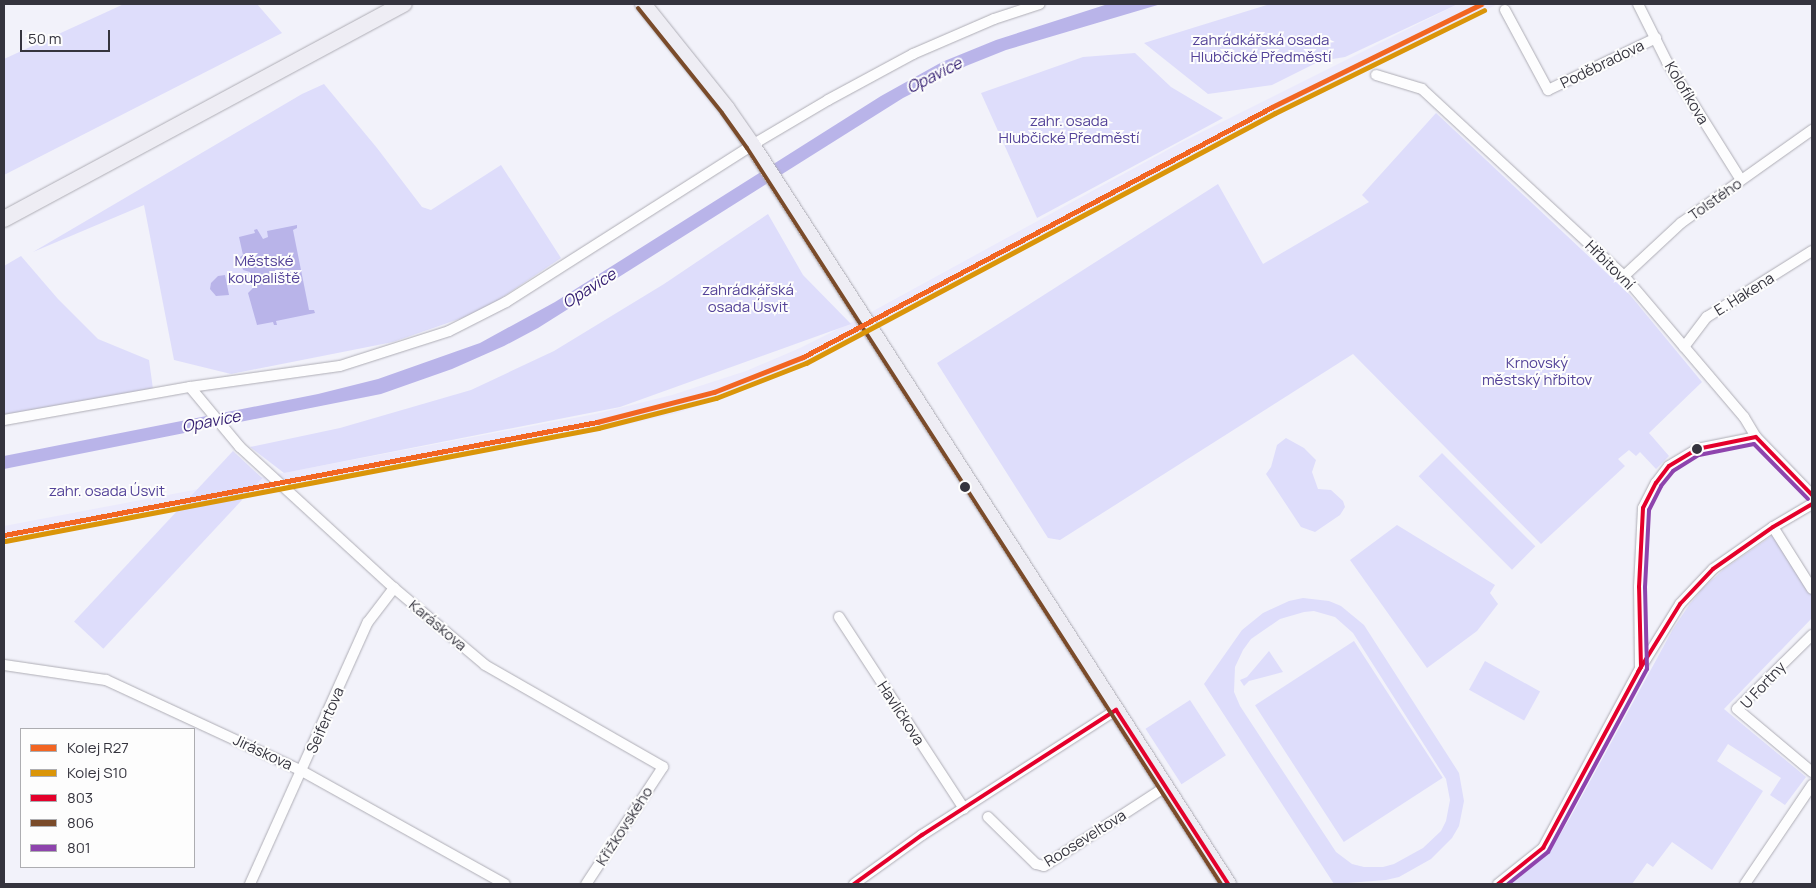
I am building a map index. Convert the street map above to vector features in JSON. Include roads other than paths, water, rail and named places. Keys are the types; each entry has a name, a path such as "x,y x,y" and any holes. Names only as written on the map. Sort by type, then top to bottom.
{"main road":[{"path":"378,18 397,4"},
{"path":"4,219 404,4"},
{"path":"378,18 413,4"},
{"path":"643,4 727,109 754,148 1228,884"}],"street":[{"path":"4,420 190,387 340,366 449,331 522,292 828,100 913,54 994,18 1040,4"},
{"name":"Kolofíkova","path":"1638,4 1667,62 1741,180"},
{"name":"Poděbradova","path":"1506,10 1548,90 1656,38"},
{"name":"Hřbitovní","path":"1376,75 1422,89 1624,276 1744,417 1756,437 1812,495"},
{"name":"Tolstého","path":"1624,276 1681,223 1812,130"},
{"name":"E. Hakena","path":"1684,347 1707,317 1812,251"},
{"name":"Karáskova","path":"190,387 240,447 394,588 485,665 663,767"},
{"path":"1640,667 1639,587 1643,508 1656,483 1670,466 1697,449 1756,437"},
{"path":"1498,884 1543,848 1640,667 1680,604 1712,569 1773,527 1812,504"},
{"path":"1773,527 1812,589"},
{"name":"Seifertova","path":"250,884 368,622 394,588"},
{"name":"Havlíčkova","path":"839,617 964,809"},
{"name":"U Fortny","path":"1812,636 1737,709 1812,772"},
{"name":"Jiráskova","path":"4,665 106,680 302,771 505,884"},
{"path":"854,884 922,835 1116,710"},
{"name":"Křižkovského","path":"586,884 663,767"},
{"path":"1745,884 1812,784"},
{"name":"Rooseveltova","path":"988,817 1036,864 1044,866 1165,787"}],"water":[{"name":"Opavice","path":"1108,4 1161,4 1006,50 966,66 903,98 538,328 504,346 452,369 381,394 4,469 4,456 318,394 378,379 480,343 555,302 881,96 942,62 996,40"},
{"name":"Městské koupaliště","path":"297,225 297,228 293,230 309,310 314,310 315,313 276,321 277,325 274,325 273,322 257,325 248,293 253,288 253,284 250,272 243,270 240,257 243,255 239,237 255,233 254,230 257,229 263,239 268,237 267,231"},
{"name":"Městské koupaliště","path":"225,275 229,295 216,296 210,289 211,283 218,276"}],"rail line":[{"name":"R27","path":"4,535 597,422 714,392 803,357 1272,107 1481,4"},
{"name":"S10","path":"5,541 598,428 716,398 806,363 1275,113 1484,10"}],"park label":[{"name":"zahrádkářská osada Hlubčické Předměstí","path":"1261,48"},
{"name":"zahr. osada Hlubčické Předměstí","path":"1069,128"},
{"name":"zahrádkářská osada Úsvit","path":"748,298"},
{"name":"Krnovský městský hřbitov","path":"1537,370"},
{"name":"zahr. osada Úsvit","path":"107,491"}]}
